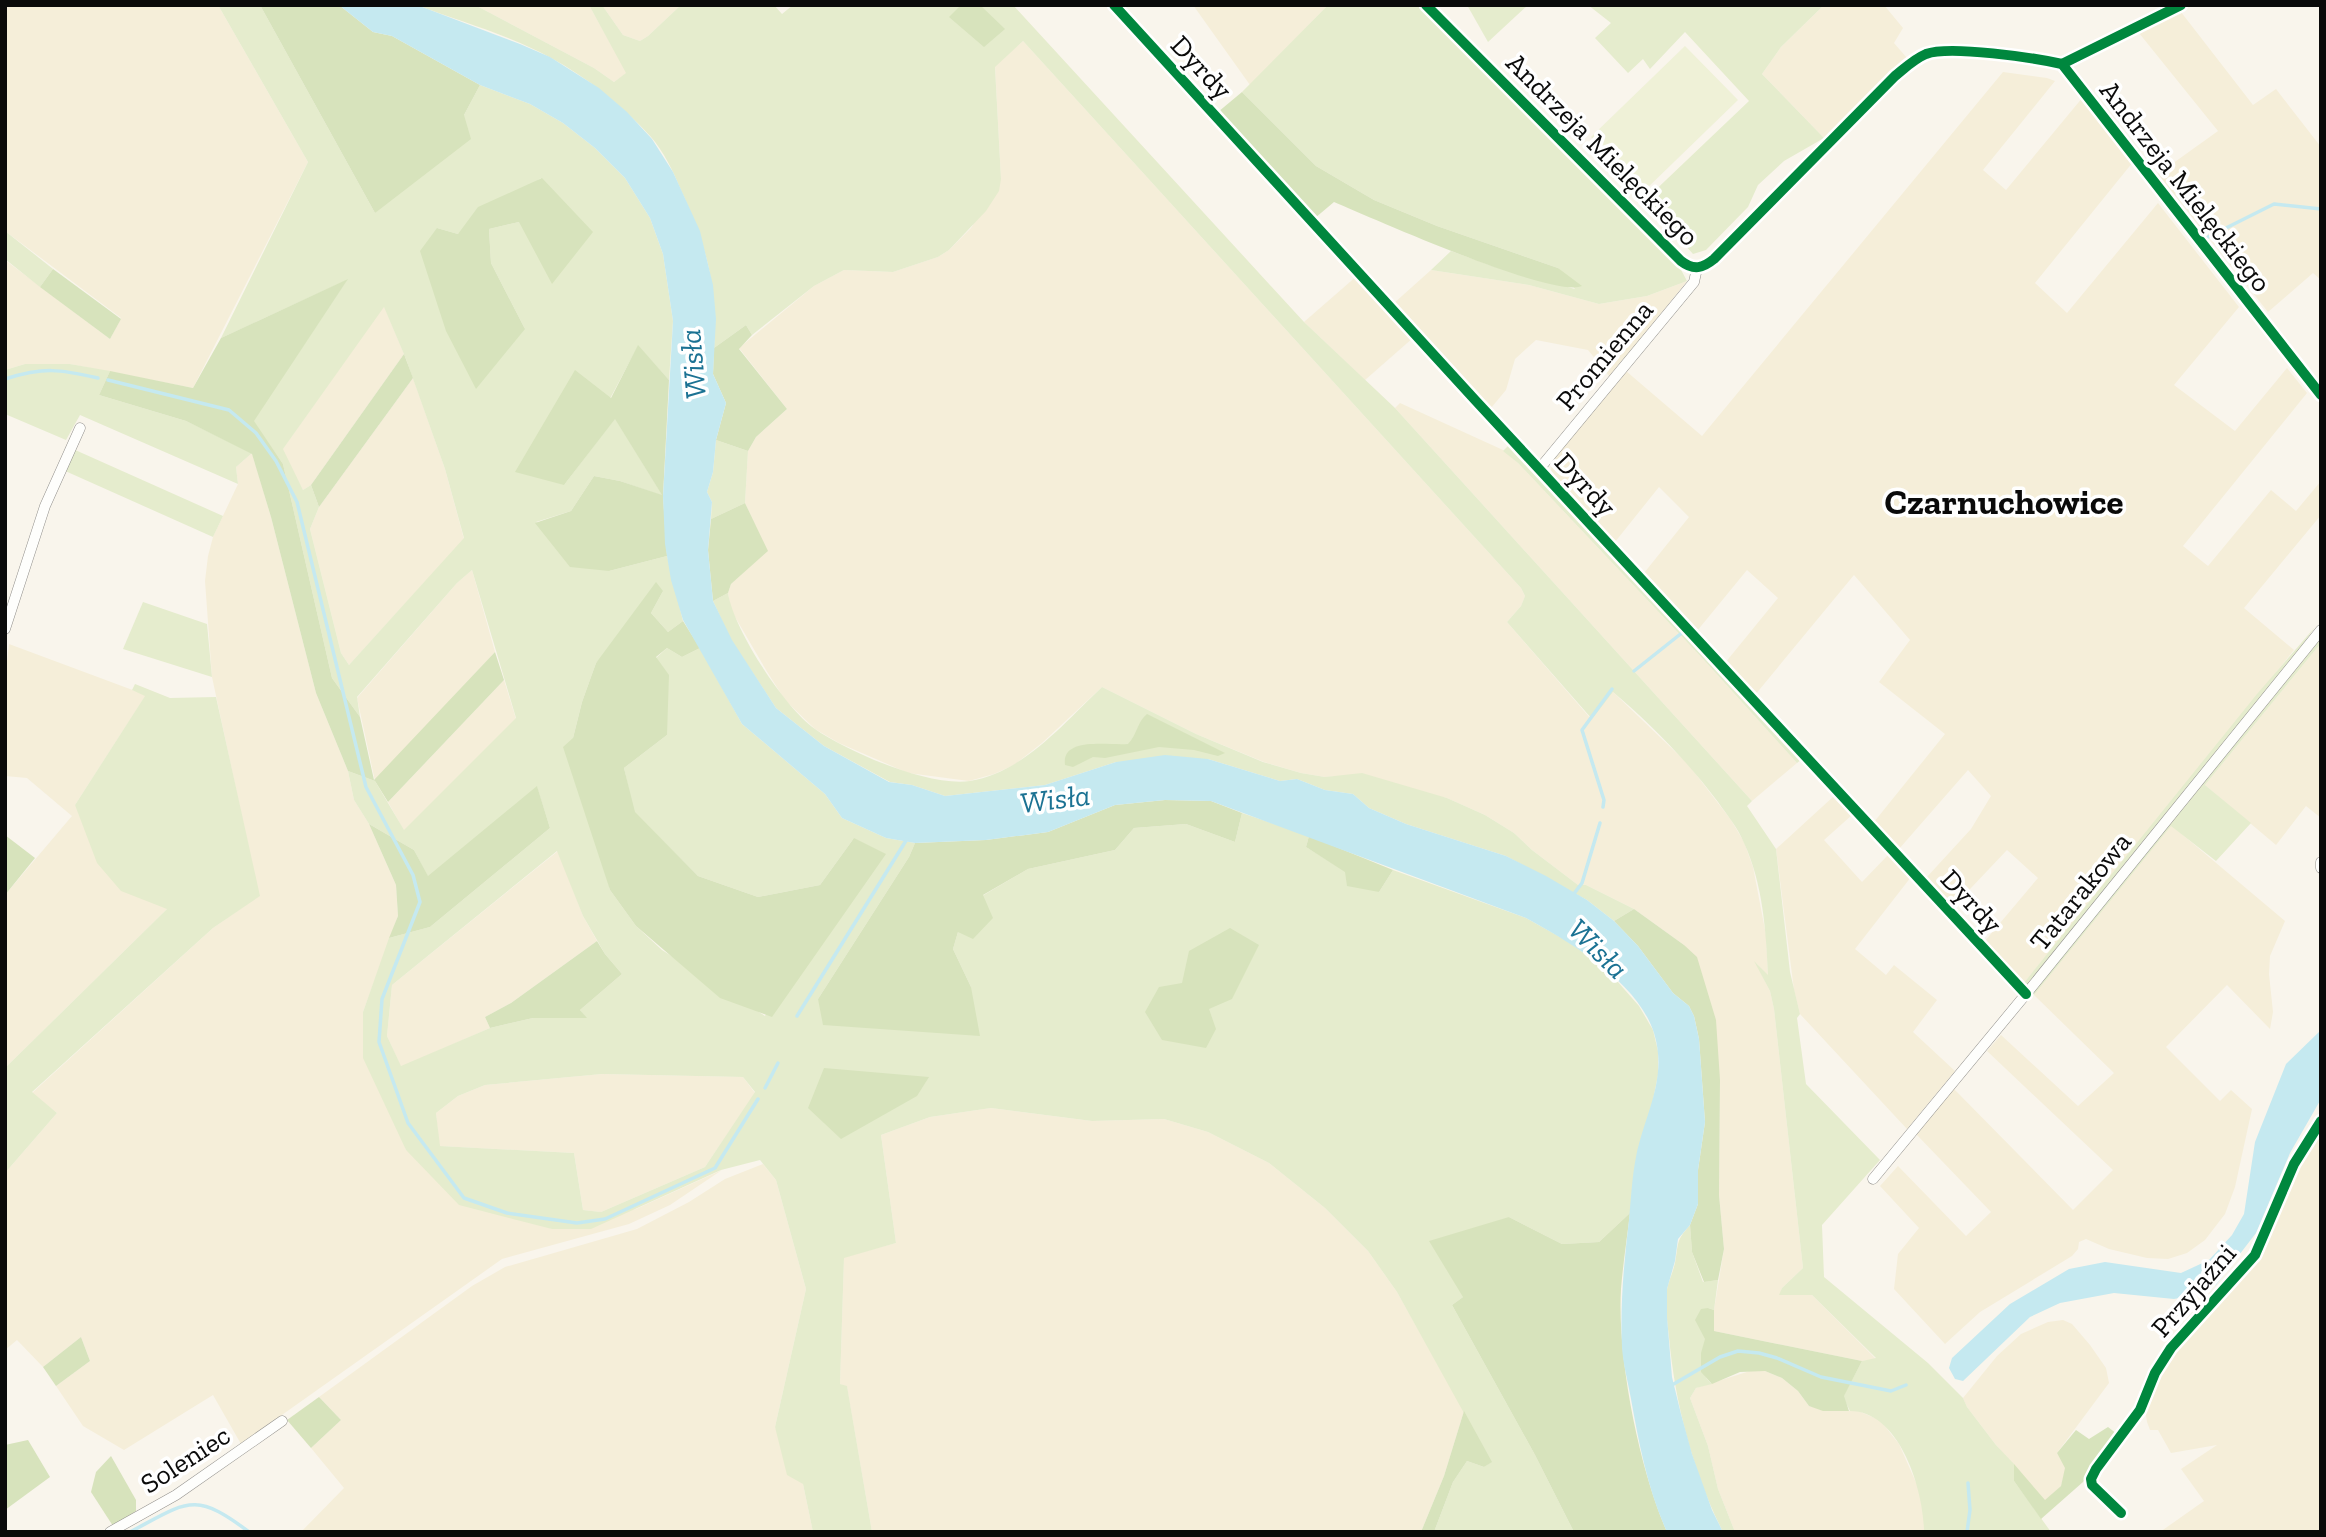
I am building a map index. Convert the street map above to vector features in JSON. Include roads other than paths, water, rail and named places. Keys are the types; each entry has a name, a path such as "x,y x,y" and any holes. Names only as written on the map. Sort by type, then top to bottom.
{"street":[{"name":"Dyrdy","path":"1114,5 2026,994"},
{"name":"Andrzeja Mielęckiego","path":"1426,5 1681,261 1697,268 1714,259 1895,76 1921,57 1947,50 2062,64 2321,395"},
{"path":"2062,64 2181,5"},
{"name":"Promienna","path":"1540,468 1693,282 1697,268"},
{"path":"5,629 45,506 80,428"},
{"name":"Tatarakowa","path":"1873,1179 2321,630"},
{"name":"Przyjaźni","path":"2121,1513 2092,1485 2091,1479 2096,1469 2140,1410 2155,1373 2171,1348 2255,1255 2294,1164 2321,1121"},
{"name":"Soleniec","path":"110,1532 176,1495 282,1421"}],"water":[{"name":"Wisła","path":"339,5 417,5 520,44 550,57 599,88 627,112 652,139 673,172 700,231 713,285 716,319 713,374 726,403 707,492 712,502 708,550 713,601 732,640 776,708 824,746 889,782 912,785 945,796 1045,785 1116,762 1165,755 1208,759 1280,781 1297,779 1325,790 1353,794 1369,808 1406,824 1506,856 1587,900 1614,921 1638,946 1673,993 1689,1006 1699,1039 1705,1122 1698,1170 1698,1204 1690,1225 1678,1239 1667,1289 1667,1317 1672,1377 1681,1414 1692,1454 1723,1532 1667,1532 1645,1467 1624,1366 1622,1299 1633,1180 1640,1141 1654,1096 1658,1066 1654,1033 1646,1014 1633,997 1582,951 1526,918 1211,801 1165,800 1115,805 1048,832 986,840 915,843 886,838 842,818 825,794 742,724 683,620 671,580 665,544 663,496 673,321 663,254 650,218 625,178 595,148 563,123 530,104 480,85 392,36 373,32"},
{"path":"2321,1030 2321,1099 2290,1153 2256,1233 2216,1285 2201,1294 2174,1299 2114,1293 2060,1303 2030,1317 1963,1381 1955,1379 1949,1368 1952,1358 2010,1304 2069,1269 2105,1262 2181,1273 2209,1260 2232,1235 2244,1214 2255,1142 2286,1064"}],"waterway":[{"path":"2204,239 2274,204 2321,209"},
{"path":"5,379 52,371 98,378"},
{"path":"108,380 229,410 256,433 276,461 297,502 366,787 413,875 420,902 382,999 379,1042 408,1123 464,1198 507,1213 577,1223 605,1219 715,1168 758,1099"},
{"path":"1634,671 1683,632"},
{"path":"1603,807 1604,800 1582,730 1612,689"},
{"path":"1573,895 1582,883 1600,823"},
{"path":"797,1016 907,839"},
{"path":"765,1088 778,1063"},
{"path":"1672,1385 1720,1357 1738,1351 1777,1358 1821,1377 1891,1391 1906,1385"},
{"path":"1967,1532 1970,1510 1968,1483"},
{"path":"130,1532 165,1513 190,1505 215,1510 249,1532"}],"district":[{"name":"Czarnuchowice","path":"2004,502"}]}
